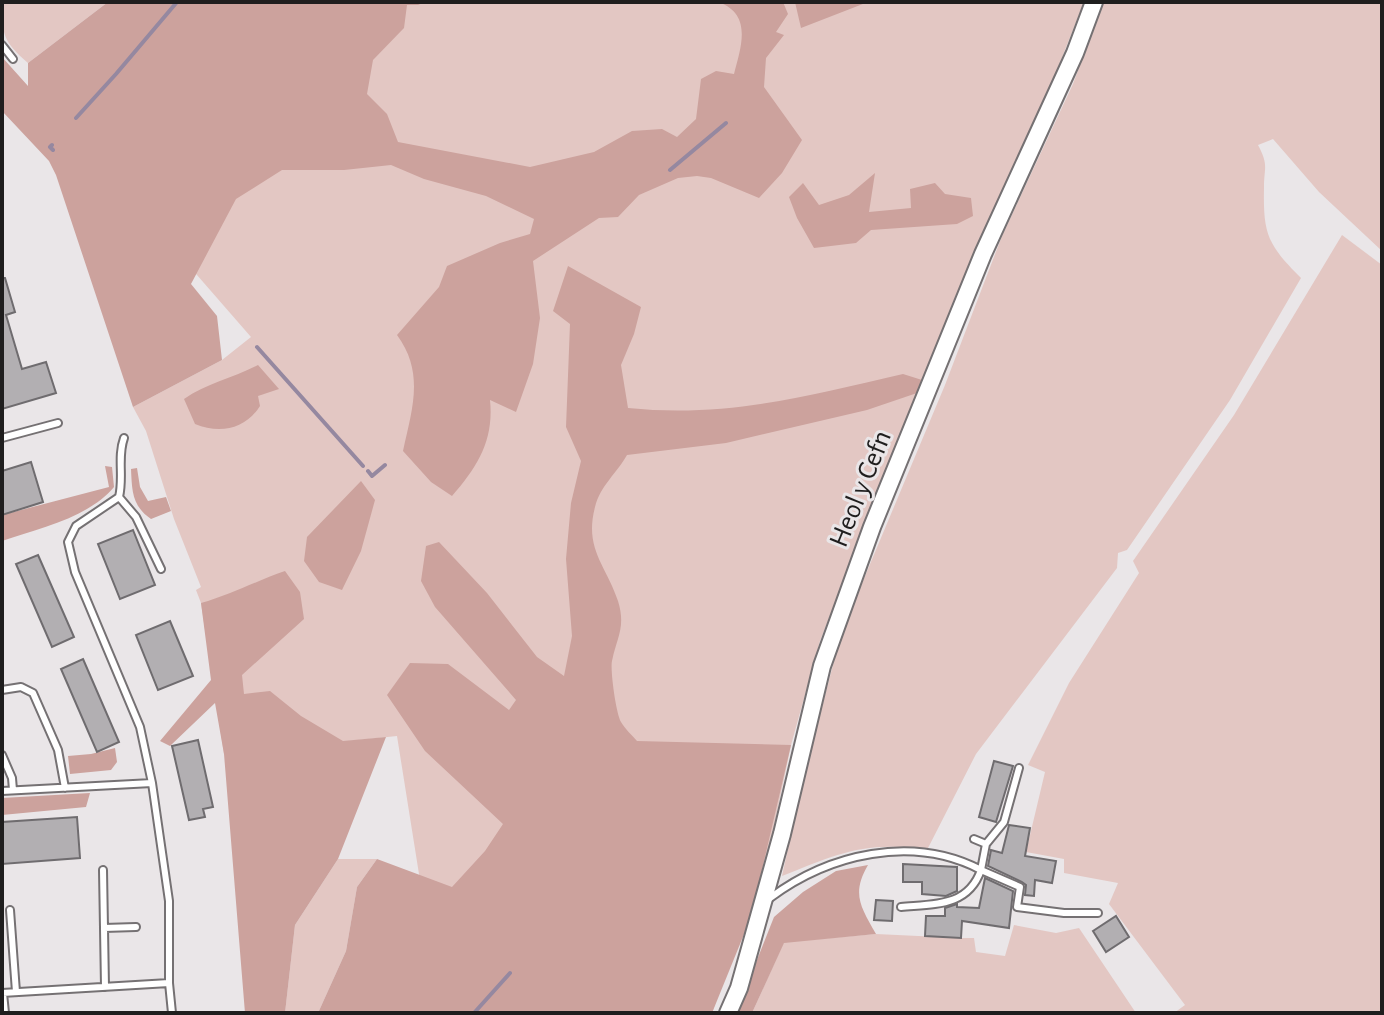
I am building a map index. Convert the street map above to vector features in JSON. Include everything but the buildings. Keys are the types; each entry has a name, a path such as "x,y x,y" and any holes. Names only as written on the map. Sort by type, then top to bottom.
{"street":[{"name":"Heol y Cefn","path":"728,1013 739,988 763,903 822,666 872,527 983,254 1075,53 1094,2"}],"lane":[{"path":"2,45 13,59"},
{"path":"2,438 58,423"},
{"path":"124,438 120,448 123,482 119,497 76,526 68,542 75,572 140,727 152,783 169,901 172,1013"},
{"path":"119,497 136,517 161,569"},
{"path":"2,690 21,687 33,693 58,750 65,788"},
{"path":"2,755 12,778 13,790"},
{"path":"901,907 948,902 961,898 971,889 981,870 986,844 1004,822 1019,768"},
{"path":"2,791 152,783"},
{"path":"974,839 986,844"},
{"path":"763,903 817,869 889,852 931,854 965,862 1020,887 1017,907 1064,913 1098,913"},
{"path":"103,870 105,987"},
{"path":"10,910 16,992"},
{"path":"104,928 136,927"},
{"path":"5,1013 3,993 169,983"}],"shaded area":[{"path":"2,2 108,2 28,63 13,49 6,37"},
{"path":"108,2 425,2 407,5 404,28 373,60 367,94 387,114 398,142 530,167 594,152 632,131 662,129 677,137 696,119 701,79 716,71 734,74 741,43 740,23 729,7 718,2 783,2 788,14 776,32 784,35 766,58 764,87 802,140 782,173 759,198 711,178 678,178 639,195 618,217 599,218 533,261 540,318 533,364 516,412 490,400 487,440 477,463 452,496 431,482 403,451 414,377 406,349 397,335 439,287 447,266 530,234 534,219 486,196 424,179 391,165 344,170 282,170 236,199 191,284 217,316 222,360 133,407 56,175 49,161 2,111 2,57 28,86 28,63"},
{"path":"375,2 1084,2 1042,108 956,295 820,641 791,745 769,850 712,1013 426,918 397,736 224,754 201,603 196,590 201,587 174,519 146,431 133,407 222,360 251,337 163,236"},
{"path":"795,2 868,2 801,28"},
{"path":"1103,2 1382,2 1382,251 1319,192 1273,139 1258,145 1265,162 1264,204 1270,238 1281,257 1301,278 1230,400 1127,550 1118,553 1117,568 976,754 927,850 886,847 852,851 782,876 804,775 842,631 945,385 1002,236 1073,84"},
{"path":"875,173 869,212 911,208 910,189 935,183 945,194 971,198 973,216 957,224 871,230 856,243 814,248 789,197 803,183 819,205 849,195"},
{"path":"1342,235 1382,265 1382,1013 1174,1013 1185,1005 1109,904 1118,883 1064,873 1064,859 1026,852 1045,772 1028,765 1069,683 1139,573 1133,561 1234,415"},
{"path":"568,266 641,307 621,365 628,408 699,410 733,407 800,397 903,374 922,380 917,393 867,410 726,443 627,455 597,499 592,522 594,546 620,610 621,625 612,673 617,710 624,727 637,741 791,745 751,917 712,1013 318,1013 346,951 357,887 377,859 452,887 485,851 503,824 425,751 387,695 410,663 448,664 509,710 516,700 435,607 421,581 426,546 439,542 487,593 537,657 564,676 572,636 566,559 571,503 581,461 566,427 570,324 553,311"},
{"path":"258,365 279,389 258,396 260,406 254,414 231,428 213,429 195,424 184,399"},
{"path":"105,466 112,467 114,487 91,507 62,521 2,541 2,515 109,487"},
{"path":"137,468 140,487 148,501 166,497 171,511 151,519 140,509 132,484 131,469"},
{"path":"361,481 375,500 361,551 342,590 319,582 304,561 307,537"},
{"path":"285,571 300,592 304,619 242,675 244,694 270,691 301,716 343,741 386,737 338,859 295,925 285,1013 245,1013 224,754 215,703 170,746 160,741 211,680 201,603"},
{"path":"115,748 117,762 111,770 70,774 68,756"},
{"path":"90,793 86,807 2,815 2,798"},
{"path":"338,859 377,859 357,887 346,951 318,1013 285,1013 295,925"},
{"path":"868,865 859,892 866,916 876,934 784,943 752,1013 736,1013 774,917 803,892 836,871"},
{"path":"1014,925 1056,933 1079,928 1136,1013 752,1013 784,942 876,934 974,938 976,952 1005,956"}],"waterway":[{"path":"76,118 177,2"},
{"path":"670,170 726,123"},
{"path":"52,145 53,150"},
{"path":"257,347 363,466"},
{"path":"368,471 372,476 385,465"},
{"path":"474,1013 510,973"}]}
